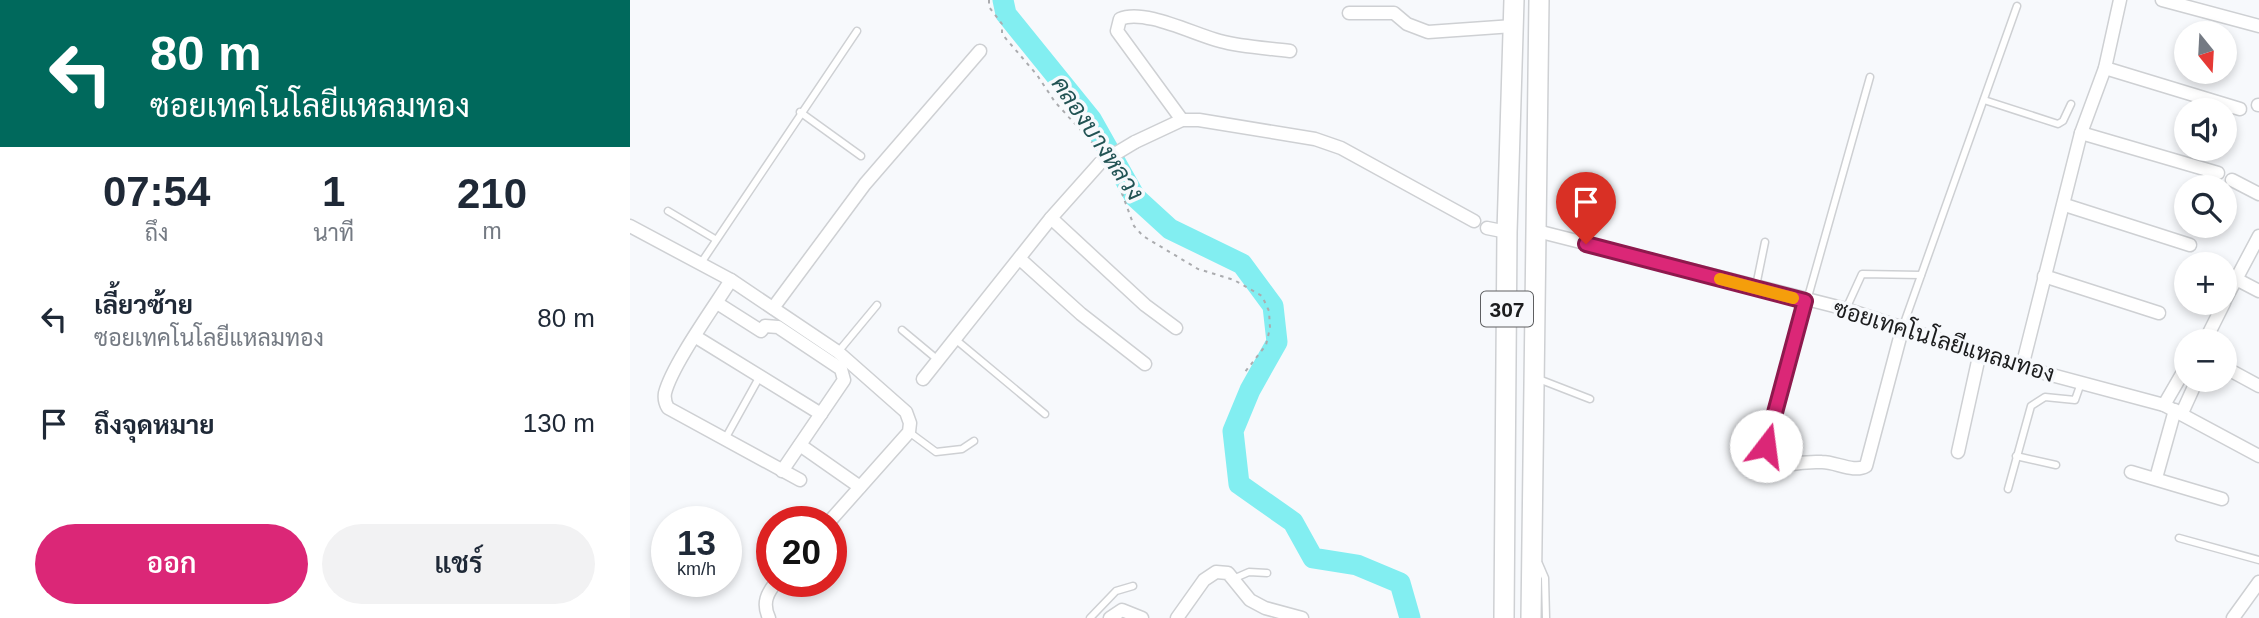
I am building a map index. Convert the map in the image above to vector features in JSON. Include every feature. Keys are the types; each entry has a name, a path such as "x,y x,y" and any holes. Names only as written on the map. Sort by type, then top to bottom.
{"main road":[{"name":"307","path":"1504,618 1507,232 1514,0"},
{"name":"307","path":"1531,618 1539,0"}],"street":[{"path":"2022,367 2065,205 2081,132 2105,68 2120,0"},
{"path":"2162,0 2259,26"},
{"path":"1349,13 1394,13 1407,24 1428,32 1513,26"},
{"path":"1182,120 1117,31 1120,19 1128,16 1141,18 1167,23 1220,41 1290,51"},
{"path":"773,308 865,184 980,51"},
{"path":"2105,68 2240,109"},
{"path":"923,379 1051,218 1103,159 1182,120 1199,120 1315,139 1366,161 1474,221"},
{"path":"2081,132 2218,173"},
{"path":"2237,183 2259,194"},
{"path":"2065,205 2190,245"},
{"path":"1051,218 1145,305 1176,328"},
{"path":"630,226 731,280 773,308 838,352 896,400 906,412 911,423 909,432 843,506"},
{"path":"1487,228 1507,232"},
{"name":"ซอยเทคโนโลยีแหลมทอง","path":"1537,232 1805,301 1846,309 2022,367 2173,409 2259,456"},
{"path":"2237,277 2259,236"},
{"path":"1020,259 1081,314 1145,364"},
{"path":"2045,276 2159,313"},
{"path":"731,280 665,391 664,401 668,408 800,480"},
{"path":"2237,280 2259,291"},
{"path":"716,303 761,331 765,326 778,327 841,369 844,380 782,471"},
{"path":"1755,473 1788,463 1823,462 1857,470 1866,466 1903,326"},
{"path":"696,337 821,414"},
{"path":"1958,452 1980,352"},
{"path":"2237,374 2259,386"},
{"path":"2156,478 2178,392"},
{"path":"2173,409 2187,392"},
{"path":"800,445 860,487"},
{"path":"2131,472 2222,499"},
{"path":"1177,618 1205,580 1216,572 1228,573 1250,600 1265,608 1302,618"},
{"path":"2232,618 2259,582"},
{"path":"766,597 765,606 769,618"},
{"path":"1110,618 1122,610 1142,618"}],"lane":[{"path":"1903,326 2017,6"},
{"path":"701,263 800,112 857,31"},
{"path":"1766,446 1870,77"},
{"path":"1984,100 2058,124 2063,121 2071,104"},
{"path":"800,112 861,156"},
{"path":"668,211 715,239"},
{"path":"1755,288 1765,242"},
{"path":"1846,309 1862,274 1921,275"},
{"path":"838,352 877,305"},
{"path":"902,330 938,360"},
{"path":"955,338 1045,414"},
{"path":"725,440 760,376"},
{"path":"1535,378 1590,399"},
{"path":"2008,489 2016,456 2035,402 2045,397 2075,400 2081,382"},
{"path":"909,432 936,452 961,449 974,441"},
{"path":"2016,456 2056,465"},
{"path":"2179,538 2259,560"},
{"path":"1533,553 1545,578 1546,618"},
{"path":"1233,579 1249,572 1267,573"},
{"path":"1090,618 1116,591 1133,586"}],"path":[{"path":"989,0 989,7 1002,23 1002,34 1118,177 1134,226 1143,236 1198,269 1234,280 1262,296 1269,311 1270,328 1266,345 1245,372"}],"waterway":[{"name":"คลองบางหลวง","path":"1003,0 1006,14 1091,119 1135,197 1170,229 1242,264 1273,306 1277,342 1250,390 1233,431 1239,484 1293,522 1313,558 1357,565 1400,583 1410,618"}],"slow traffic":[{"path":"1720,279 1793,298"}],"route":[{"path":"1586,244 1805,301 1766,446"}]}
